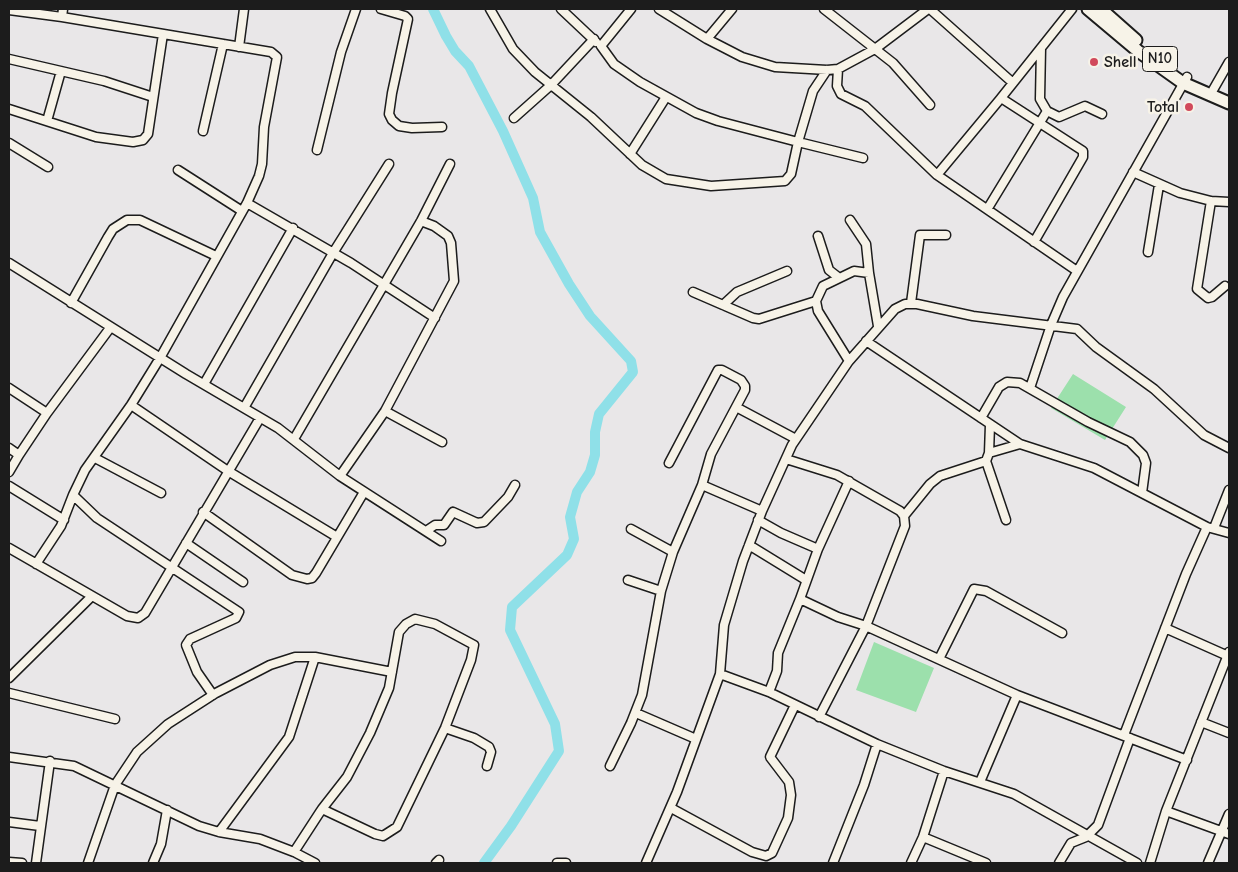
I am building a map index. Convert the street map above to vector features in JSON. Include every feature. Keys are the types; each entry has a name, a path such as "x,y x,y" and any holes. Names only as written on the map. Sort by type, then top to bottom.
{"highway":[{"name":"N10","path":"1088,9 1138,52 1229,103"},
{"name":"N10","path":"1100,9 1185,80 1229,96"}],"street":[{"path":"239,47 244,9"},
{"path":"317,150 341,52 356,9"},
{"path":"381,9 408,19 392,93 389,114 392,120 399,126 412,128 442,127"},
{"path":"490,9 500,30 513,49 551,85 591,117 651,172 674,181 711,186 785,181 791,174 813,91 827,70"},
{"path":"562,9 601,46 614,64 666,97 718,121 863,158"},
{"path":"601,46 632,9"},
{"path":"659,9 707,40 742,58 761,64 796,69 827,70 838,69 875,49 929,9 1013,83"},
{"path":"707,40 732,9"},
{"path":"824,9 893,63 930,105"},
{"path":"937,175 1072,9"},
{"path":"9,10 63,13 163,34 271,52 277,57 264,127 262,164 247,203 160,358 95,458 73,495 64,520 36,564"},
{"path":"9,108 96,136 139,142 146,138 148,134 163,34"},
{"path":"514,118 551,85 594,39"},
{"path":"203,131 223,44"},
{"path":"1041,48 1040,98 1047,111 1059,116 1085,106 1102,114"},
{"path":"9,59 104,81 154,97"},
{"path":"1213,90 1229,62"},
{"path":"838,69 837,86 841,94 865,106 937,175 988,208 1077,271"},
{"path":"47,121 61,71"},
{"path":"1030,388 1050,325 1077,271 1185,80"},
{"path":"630,154 666,97"},
{"path":"1001,98 1083,151 1084,154 1034,242"},
{"path":"988,208 1047,111"},
{"path":"9,143 48,167"},
{"path":"244,408 332,253 389,164"},
{"path":"294,439 421,221 450,164"},
{"path":"178,170 242,211"},
{"path":"1133,172 1187,196 1229,202"},
{"path":"1148,252 1159,185"},
{"path":"1212,201 1197,289 1208,298 1225,286"},
{"path":"247,203 293,228 435,318"},
{"path":"71,303 108,237 114,229 127,220 140,220 216,256"},
{"path":"850,220 866,244 878,326"},
{"path":"340,476 385,411 454,281 451,243 442,231 421,221"},
{"path":"204,384 293,228"},
{"path":"911,303 920,235 946,235"},
{"path":"818,236 829,270 838,276"},
{"path":"9,264 110,328 294,439 340,476 441,541"},
{"path":"849,362 823,322 816,301 823,286 838,276 859,270 869,273"},
{"path":"723,305 737,292 787,271"},
{"path":"693,292 759,319 816,301"},
{"path":"646,863 671,808 720,674 724,625 762,511 796,439 849,362 878,326 895,309 911,303 973,316 1077,329 1096,347 1154,388 1204,435 1229,448"},
{"path":"9,472 47,413 110,328"},
{"path":"866,341 1020,444 1077,461 1211,528 1229,534"},
{"path":"610,766 636,713 642,695 661,591 673,552 702,485 711,454 746,386 732,374 718,370 669,463"},
{"path":"981,418 997,390 1003,384 1013,381 1030,388 1088,422 1124,439 1143,455 1146,463 1142,493"},
{"path":"9,388 47,413"},
{"path":"131,405 228,471 337,537"},
{"path":"736,407 796,439"},
{"path":"385,411 442,442"},
{"path":"9,548 127,616 138,618 145,613 260,418"},
{"path":"990,425 988,457 1006,520"},
{"path":"904,516 930,484 940,476 1020,444"},
{"path":"9,448 19,455"},
{"path":"95,458 161,493"},
{"path":"786,459 837,475 900,510 904,516 905,526 866,626 819,717"},
{"path":"769,692 777,671 778,652 818,549 849,481"},
{"path":"426,531 435,525 444,524 453,512 477,523 484,522 508,497 515,485"},
{"path":"702,485 762,511"},
{"path":"9,486 64,520"},
{"path":"1059,863 1071,843 1089,834 1103,815 1127,736 1165,628 1229,490"},
{"path":"204,512 292,575 307,579 312,578 316,573 364,492"},
{"path":"73,495 97,518 239,612 236,618 196,636 186,645 197,672 214,695"},
{"path":"758,520 781,533 818,549"},
{"path":"631,529 673,552"},
{"path":"186,543 242,582"},
{"path":"749,546 806,580"},
{"path":"628,580 661,591"},
{"path":"939,659 974,589 986,591 1062,633"},
{"path":"9,678 92,596"},
{"path":"800,599 838,617 866,626 1017,695 1187,760"},
{"path":"294,852 322,809 348,777 370,733 389,688 399,632 406,624 415,619 435,624 474,645 471,660 446,728 397,826 384,836 375,834 322,809"},
{"path":"1150,863 1166,811 1228,654 1165,628"},
{"path":"88,863 115,785 137,752 168,724 214,695 270,666 295,657 316,657 392,672"},
{"path":"219,832 289,737 316,657"},
{"path":"720,674 769,692 877,744 944,771 1014,794 1089,834 1125,861 1137,863"},
{"path":"9,693 115,720"},
{"path":"980,782 989,757 1017,695"},
{"path":"671,808 752,852 766,856 772,853 788,818 791,795 788,782 770,757 795,705"},
{"path":"636,713 696,739"},
{"path":"1201,722 1229,733"},
{"path":"446,728 474,738 489,747 491,752 487,766"},
{"path":"833,863 877,744"},
{"path":"9,757 50,761 74,766 200,826 219,832 260,839 294,852 315,863"},
{"path":"36,863 50,761"},
{"path":"911,863 923,837 944,771"},
{"path":"154,863 161,844 167,810"},
{"path":"1166,811 1226,833"},
{"path":"1208,863 1226,833 1229,814"},
{"path":"9,822 40,826"},
{"path":"923,837 984,863"},
{"path":"9,862 22,863"},
{"path":"557,863 566,863"}],"green space":[{"path":"1073,374 1126,407 1105,440 1051,408"},
{"path":"874,642 934,668 916,712 856,690"}],"waterway":[{"path":"433,9 455,51 469,66 503,131 533,198 540,232 569,284 590,316 631,361 633,372 599,414 595,432 595,455 590,472 577,492 570,517 574,539 567,555 512,607 510,630 555,724 559,751 511,826 484,863"}],"place":[{"name":"Shell","path":"1094,62"},
{"name":"Total","path":"1189,107"}]}
